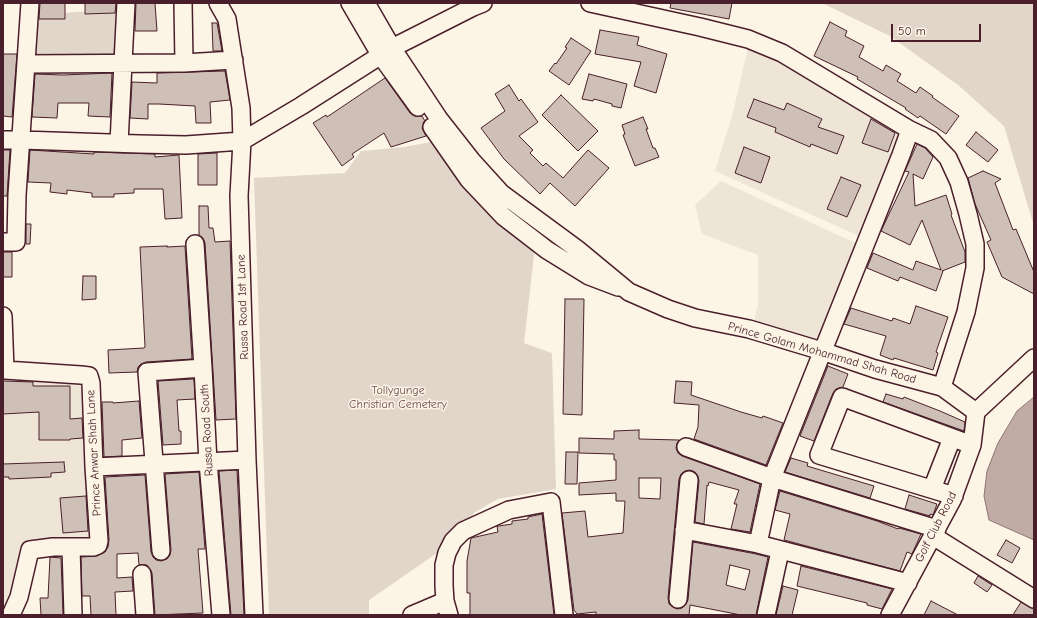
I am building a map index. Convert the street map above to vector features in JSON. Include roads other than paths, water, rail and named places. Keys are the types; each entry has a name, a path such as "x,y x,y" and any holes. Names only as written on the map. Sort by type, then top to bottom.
{"street":[{"path":"3,242 16,242 17,195 22,140 30,3"},
{"path":"119,143 126,3"},
{"path":"183,3 184,63"},
{"name":"Russa Road 1st Lane","path":"218,3 227,18 241,108 242,141 239,196 247,460 254,615"},
{"path":"350,3 386,52"},
{"name":"Prince Golam Mohammad Shah Road","path":"366,3 386,52 472,161 502,193 577,249 629,292 668,310 695,318 749,329 875,369 942,387 976,412"},
{"path":"3,140 186,145 242,141 386,52 482,3"},
{"path":"590,3 748,39 782,53 910,130 931,140 948,158 959,182 975,244 975,268 966,312 942,387"},
{"path":"26,64 184,63 234,60"},
{"path":"758,544 772,478 896,169 910,130"},
{"name":"Russa Road South","path":"195,244 208,462 221,615"},
{"name":"Prince Anwar Shah Lane","path":"3,316 3,349 5,370 81,374 89,376 91,383 94,466 100,541 98,546 93,548 53,547 30,550 19,597 11,615"},
{"path":"976,412 1034,358"},
{"path":"161,550 147,372 203,368"},
{"path":"954,496 820,455 842,397 972,445"},
{"name":"Golf Club Road","path":"890,615 954,496 972,445 976,412"},
{"path":"932,489 952,438"},
{"path":"686,447 772,478 935,532 1034,599"},
{"path":"94,466 247,460"},
{"path":"678,599 689,480"},
{"path":"412,615 447,608 444,586 444,565 447,553 453,541 463,531 509,510 551,502 564,615"},
{"path":"684,530 758,544 780,551 908,582"},
{"path":"70,547 73,615"},
{"path":"766,615 780,551"},
{"path":"142,574 145,615"}],"park label":[{"name":"Tollygunge Christian Cemetery","path":"398,398"}]}
